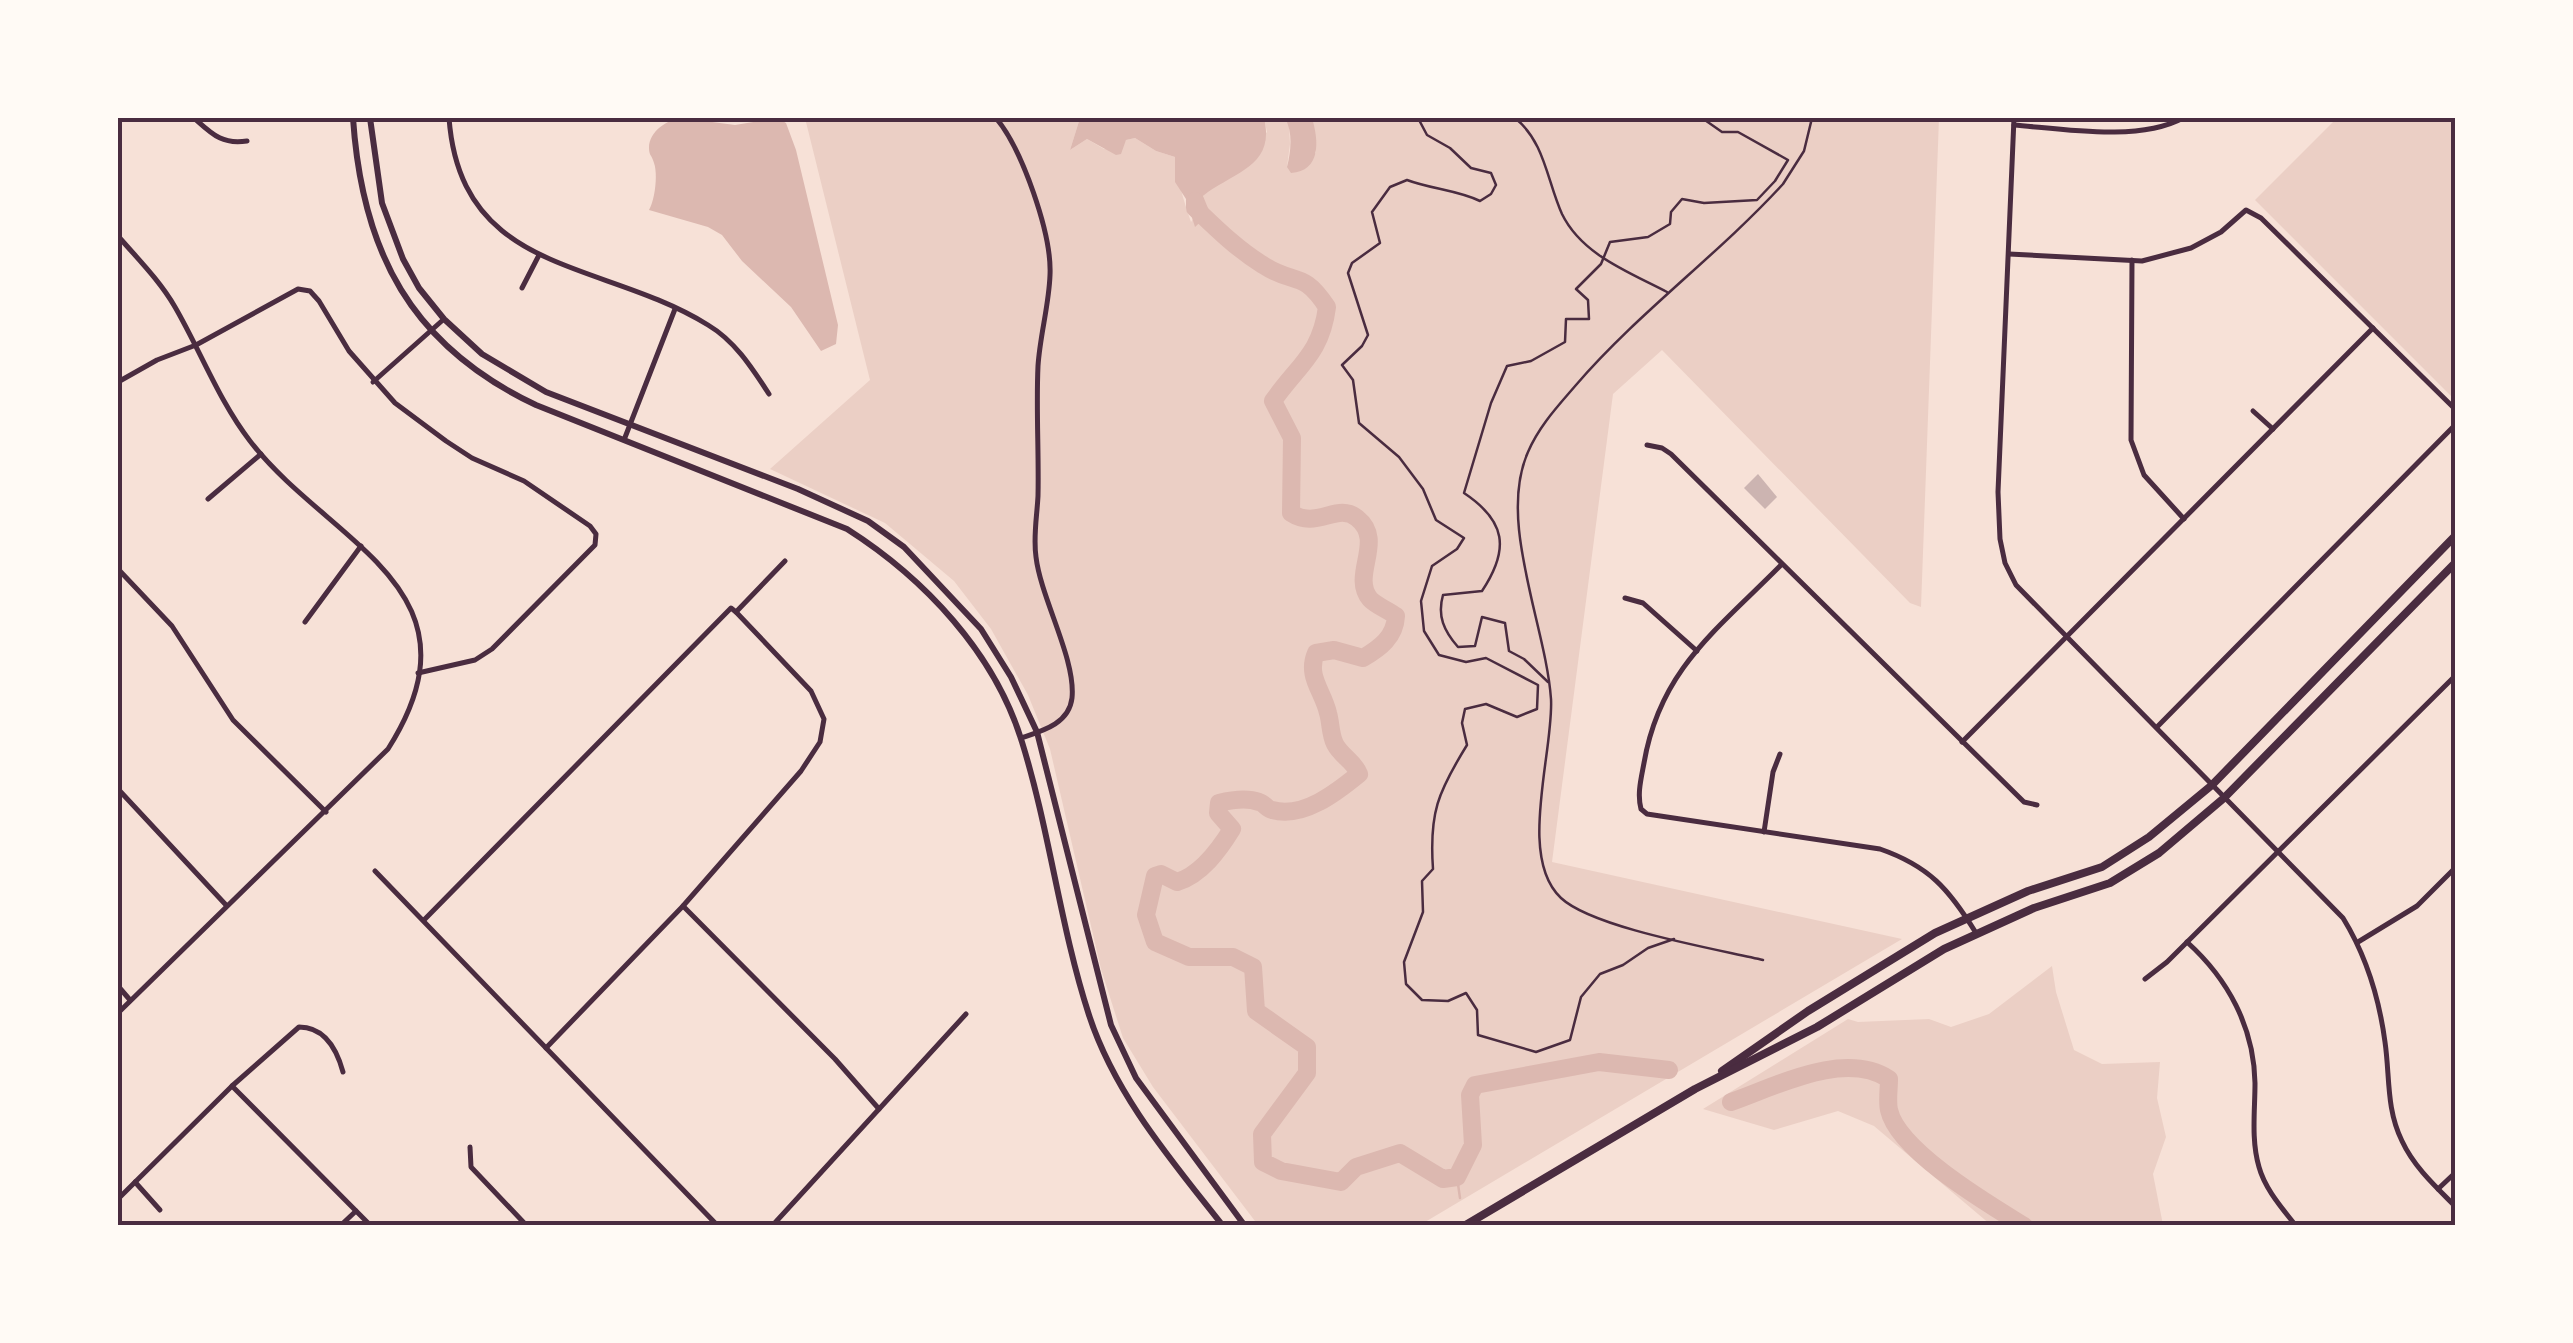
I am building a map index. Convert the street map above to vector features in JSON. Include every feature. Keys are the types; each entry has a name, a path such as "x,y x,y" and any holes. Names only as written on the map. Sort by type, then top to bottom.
{"main road":[{"path":"1464,1226 1695,1089 1808,1011 1966,917 2028,890 2102,866 2149,838 2212,785 2456,535"},
{"path":"1695,1089 1817,1028 1976,933 2034,908 2110,883 2159,853 2224,798 2456,562"},
{"path":"2028,890 2034,908"}],"street":[{"path":"194,118 221,140 231,144 247,141"},
{"path":"353,118 362,188 388,270 450,352 496,386 822,516 867,541 929,594 968,638 1001,693 1020,738 1090,1016 1119,1082 1144,1122 1224,1226"},
{"path":"370,118 388,226 419,288 444,318 502,367 546,392 824,500 868,521 904,547 981,629 1012,677 1037,732 1111,1025 1136,1078 1245,1226"},
{"path":"449,118 458,172 469,195 496,227 539,254 676,309 720,333 749,364 769,394"},
{"path":"996,118 1019,156 1050,259 1038,363 1035,552 1040,585 1072,698 1060,720 1020,738"},
{"path":"2183,118 2152,128 2114,132 2014,121 1998,492 2000,539 2010,576 2066,638 2158,726 2343,918 2358,942 2376,995 2394,1122 2415,1165 2456,1207"},
{"path":"2009,254 2158,258 2191,248 2220,232 2246,210 2261,218 2456,410"},
{"path":"118,236 159,282 241,428 262,454 396,581 418,628 418,673 409,708 388,749 118,1013"},
{"path":"522,288 539,254"},
{"path":"2132,260 2131,440 2144,475 2184,520"},
{"path":"118,382 298,289 310,291 373,382 395,403 446,441 561,504 590,526 597,537 596,546 481,657 418,673"},
{"path":"624,440 676,309"},
{"path":"373,382 444,318"},
{"path":"1962,742 2372,328"},
{"path":"2253,410 2273,429"},
{"path":"2158,726 2456,424"},
{"path":"1648,445 1671,454 2024,802 2036,804"},
{"path":"208,499 262,454"},
{"path":"305,622 362,546"},
{"path":"736,612 786,560"},
{"path":"1782,565 1696,651 1667,689 1657,712 1639,790 1641,809 1647,814 1880,849 1903,857 1944,886 1976,933"},
{"path":"118,570 172,626 233,720 326,812"},
{"path":"1626,598 1652,610 1696,651"},
{"path":"424,920 731,608 736,612 811,691 824,719 820,742 801,771 684,906 546,1048"},
{"path":"2144,978 2188,942 2456,675"},
{"path":"1764,832 1772,772 1780,754"},
{"path":"118,789 226,905"},
{"path":"2358,942 2417,906 2456,867"},
{"path":"375,871 718,1226"},
{"path":"684,906 880,1110"},
{"path":"2188,942 2207,960 2235,1000 2253,1064 2259,1168 2296,1226"},
{"path":"118,986 130,1000"},
{"path":"772,1226 966,1014"},
{"path":"118,1199 232,1086 299,1027 315,1028 334,1047 344,1072"},
{"path":"232,1086 371,1226"},
{"path":"470,1148 471,1167 527,1226"},
{"path":"2438,1189 2456,1172"},
{"path":"134,1182 160,1210"},
{"path":"340,1226 357,1210"}],"path":[{"path":"1418,118 1427,135 1450,148 1471,168 1491,173 1496,185 1480,201 1462,192 1432,189 1407,180 1390,187 1372,212 1380,243 1352,263 1348,272 1368,335 1342,365 1353,380 1360,423 1399,456 1423,489 1436,520 1464,538 1457,549 1432,566 1421,601 1424,631 1439,655 1466,662 1486,658 1538,685 1537,709 1517,718 1486,704 1466,709 1462,724 1467,746 1447,774 1430,829 1433,869 1422,881 1423,912 1404,962 1406,984 1422,1000 1448,1002 1466,993 1477,1010 1478,1034 1536,1052 1570,1040 1581,997 1600,974 1674,939"},
{"path":"1515,118 1536,142 1562,214 1585,246 1668,292"},
{"path":"1549,683 1524,659 1508,651 1505,624 1482,618 1475,646 1458,648 1444,630 1440,606 1443,594 1482,590 1498,567 1502,539 1486,508 1464,493 1507,366 1531,361 1565,342 1566,319 1589,319 1588,300 1576,289 1600,264 1610,242 1648,237 1670,224 1670,212 1682,199 1704,204 1757,200 1788,160 1738,132 1722,132 1702,118"},
{"path":"1763,960 1590,916 1562,899 1548,880 1542,863 1541,836 1551,702 1524,568 1517,496 1527,454 1548,416 1610,346 1784,184 1804,151 1812,118"}],"shaded area":[{"path":"682,118 735,125 777,118 786,123 838,325 836,344 821,351 791,307 742,261 722,235 708,227 649,210 656,180 649,151 652,136 660,127"},
{"path":"805,118 1080,118 1070,150 1087,139 1104,149 1122,147 1126,140 1135,138 1175,157 1191,222 1204,202 1203,196 1267,132 1264,118 1285,118 1289,125 1287,167 1316,153 1312,118 1939,118 1921,607 1910,603 1662,350 1613,394 1552,862 1902,939 1420,1225 1258,1225 1153,1087 1123,1038 1101,969 1050,749 1028,695 991,629 954,581 885,523 770,469 870,380"},
{"path":"1080,118 1264,118 1266,134 1258,158 1203,196 1210,213 1195,227 1186,199 1175,182 1175,157 1135,138 1126,140 1121,154 1116,155 1087,139 1070,150"},
{"path":"1285,118 1312,118 1315,153 1313,161 1301,171 1291,173 1287,167 1290,142"},
{"path":"2337,118 2455,118 2455,400 2255,200"},
{"path":"2052,966 2074,1050 2102,1064 2160,1062 2157,1098 2166,1137 2153,1174 2163,1225 1991,1225 1874,1126 1838,1111 1774,1130 1703,1109 1848,1019 1929,1019 1951,1027 1989,1014"}],"building":[{"path":"1758,474 1777,497 1765,509 1744,488"}],"waterway":[{"path":"1195,201 1195,208 1236,245 1274,271 1311,287 1327,307 1314,348 1273,401 1292,438 1291,513 1309,519 1342,513 1357,518 1368,537 1365,590 1372,601 1396,616 1386,641 1363,658 1334,650 1316,653 1313,661 1333,740 1359,774 1319,802 1296,811 1272,810 1249,800 1219,803 1218,813 1232,829 1209,861 1177,882 1161,874 1155,876 1146,915 1155,942 1189,957 1233,957 1253,967 1256,1011 1307,1047 1307,1073 1262,1134 1263,1162 1281,1171 1341,1182 1356,1167 1400,1153 1443,1179 1457,1177 1473,1145 1470,1095 1475,1085 1599,1062 1669,1070"},
{"path":"1731,1102 1831,1069 1871,1071 1889,1079 1889,1110 1909,1142 1947,1176 2024,1226"},
{"path":"1457,1177 1460,1198"}]}
